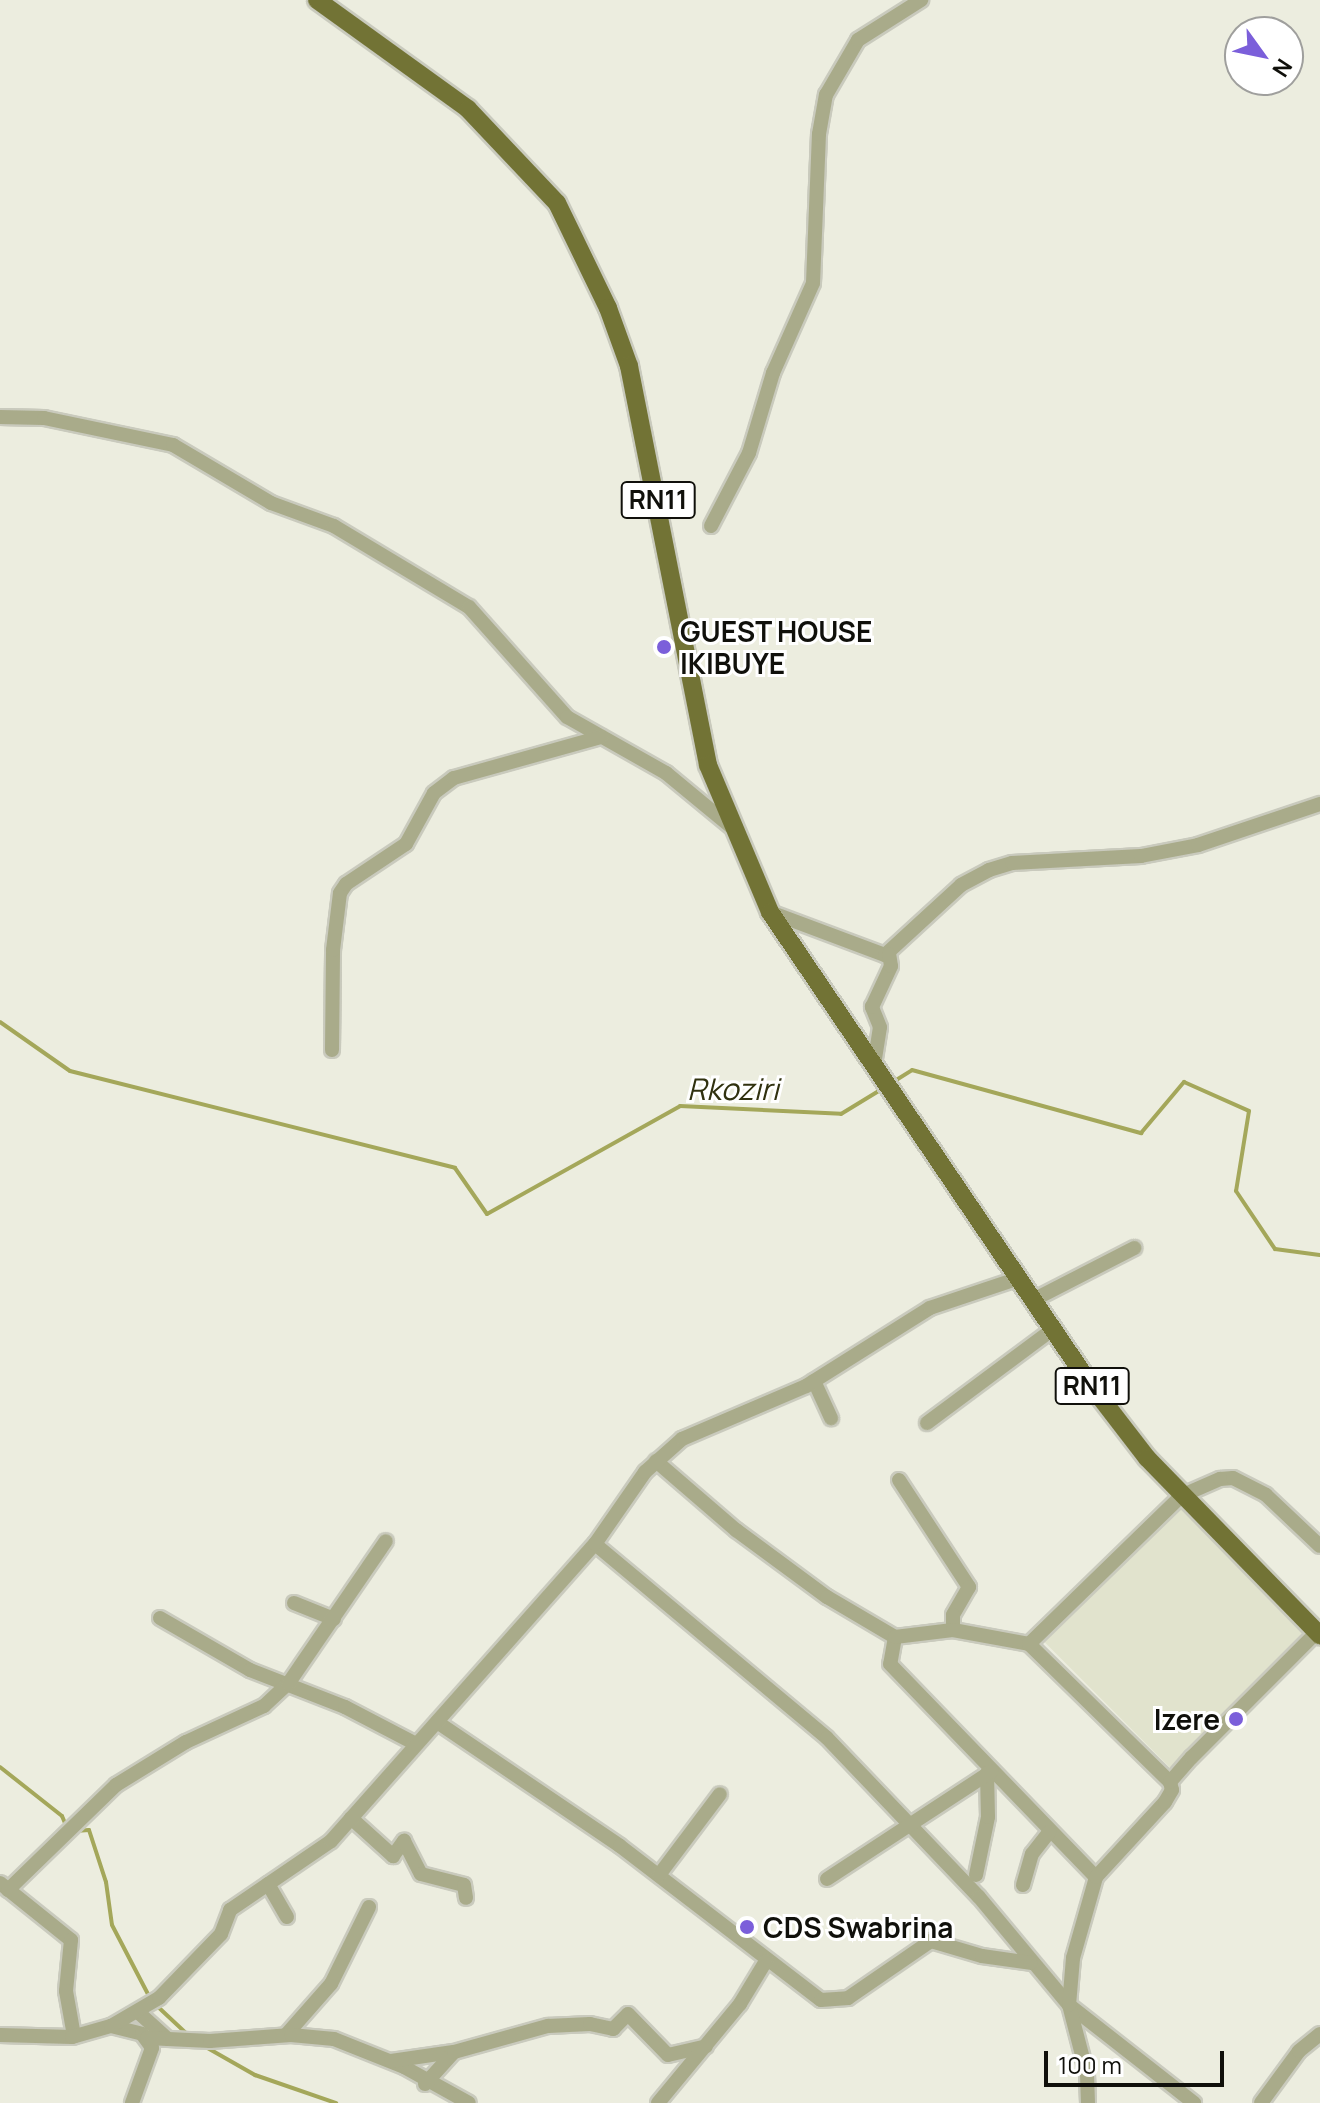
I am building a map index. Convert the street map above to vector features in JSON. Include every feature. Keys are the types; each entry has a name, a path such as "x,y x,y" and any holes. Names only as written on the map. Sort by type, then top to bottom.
{"main road":[{"name":"RN11","path":"317,0 468,109 548,191 581,249 629,366 708,765 730,826 770,912 900,1108 1053,1329 1147,1458 1318,1634"}],"street":[{"path":"711,526 749,453 773,373 813,283 819,134 830,86 858,40 921,0"},
{"path":"0,417 44,418 162,442 271,503 334,526 469,607 558,710 673,778 730,826"},
{"path":"332,1050 333,950 340,893 346,884 406,844 434,793 454,778 482,766 601,737"},
{"path":"889,954 961,885 989,870 1012,863 1141,856 1198,845 1320,804"},
{"path":"770,912 889,954"},
{"path":"878,1076 880,1027 872,1007 891,966 889,954"},
{"path":"1033,1300 1134,1248"},
{"path":"0,2037 74,2036 111,2026 139,2013 221,1934 230,1910 331,1841 595,1544 656,1461 682,1439 814,1381 930,1308 1019,1278"},
{"path":"927,1423 1053,1329"},
{"path":"814,1381 831,1418"},
{"path":"656,1461 736,1530 827,1597 895,1637 953,1630 1029,1644 1170,1782 1172,1790 1165,1802 1096,1877 1073,1958 1069,2005 1085,2098"},
{"path":"1029,1644 1181,1496 1233,1478 1266,1495 1320,1546"},
{"path":"899,1480 969,1587 953,1615 953,1630"},
{"path":"74,2036 66,1991 71,1940 4,1886 116,1785 186,1742 264,1706 288,1684 386,1541"},
{"path":"595,1544 827,1738 979,1897 1069,2005 1194,2103"},
{"path":"294,1603 334,1619"},
{"path":"160,1618 187,1630 221,1655 416,1744"},
{"path":"1170,1782 1318,1634"},
{"path":"895,1637 890,1664 990,1772 1096,1877"},
{"path":"437,1722 659,1875 766,1961 821,2000 833,2003 931,1941 1031,1963"},
{"path":"827,1879 990,1772"},
{"path":"976,1875 988,1817 990,1772"},
{"path":"659,1875 720,1794"},
{"path":"351,1818 393,1856 404,1841 421,1874 464,1885 466,1898"},
{"path":"1023,1885 1032,1854 1049,1832"},
{"path":"268,1884 287,1917"},
{"path":"286,2035 331,1984 369,1907"},
{"path":"658,2103 706,2046 766,1961"},
{"path":"139,2013 168,2039"},
{"path":"394,2065 548,2026 590,2024 613,2029 628,2014 646,2038 668,2055 682,2075"},
{"path":"111,2026 147,2038 286,2035 334,2039 469,2103"},
{"path":"1261,2103 1299,2051 1320,2034"},
{"path":"132,2103 152,2048 147,2038"},
{"path":"668,2055 706,2046"},
{"path":"425,2083 454,2052"}],"shaded area":[{"path":"1183,1502 1312,1631 1172,1770 1044,1641"}],"waterway":[{"name":"Rkoziri","path":"0,1022 70,1071 455,1168 487,1214 680,1106 841,1114 882,1089"},
{"name":"Rkoziri","path":"893,1082 912,1070 1141,1133 1184,1082 1249,1111 1236,1191 1275,1249 1320,1255"},
{"path":"0,1767 62,1816 67,1828"},
{"path":"75,1831 89,1830 106,1882 112,1925 150,1998"},
{"path":"156,2005 187,2034"},
{"path":"204,2046 255,2075 336,2103"}],"place":[{"name":"GUEST HOUSE IKIBUYE","path":"664,647"},
{"name":"Izere","path":"1236,1719"},
{"name":"CDS Swabrina","path":"747,1927"}]}
